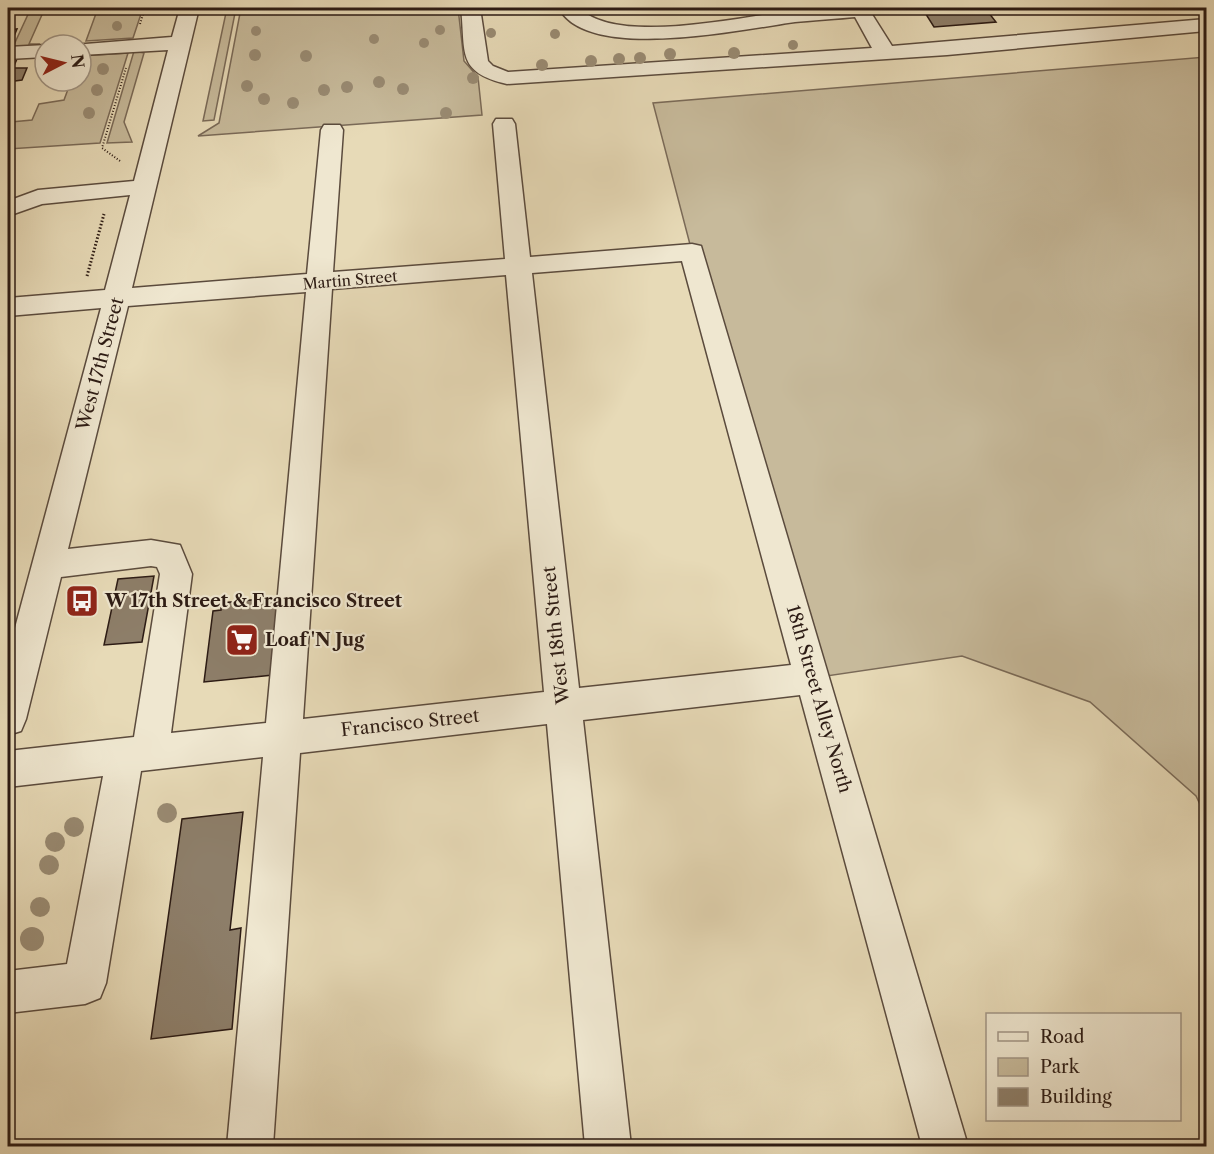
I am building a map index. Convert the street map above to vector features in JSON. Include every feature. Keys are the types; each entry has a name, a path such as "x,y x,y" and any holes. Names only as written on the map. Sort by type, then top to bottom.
{"street":[{"name":"West 17th Street","path":"8,719 189,8"},
{"path":"471,8 477,59 481,67 490,73 507,78 885,53 1206,25"},
{"path":"568,8 576,19 587,25 629,33 727,27 795,16 861,11 885,53"},
{"path":"93,48 180,43"},
{"path":"8,53 33,52"},
{"name":"West 18th Street","path":"504,124 608,1146"},
{"path":"250,1146 332,130"},
{"path":"8,209 38,197 144,187"},
{"name":"Martin Street","path":"8,307 692,252"},
{"name":"18th Street Alley North","path":"692,252 945,1146"},
{"path":"8,992 85,983 176,574 169,554 151,553 47,565"},
{"name":"Francisco Street","path":"8,769 813,678"}],"path":[{"path":"85,282 120,159 102,148 145,8"}],"green space":[{"path":"31,8 45,8 29,44 33,44 33,48 12,49"},
{"path":"98,8 143,8 133,38 93,41 93,33 89,33"},
{"path":"227,8 236,8 214,120 203,121"},
{"path":"241,8 458,8 464,61 478,77 482,115 198,136 219,123"},
{"path":"134,51 144,53 124,122 132,142 107,143"},
{"path":"128,53 100,143 8,149 8,130 11,122 32,120 39,104 64,100 67,93 93,93 93,55"},
{"path":"1206,57 1206,817 1196,796 1090,702 962,656 813,678 692,252 653,103"}],"building":[{"path":"922,8 985,8 996,22 934,27"},
{"path":"17,29 9,48 8,48 8,30"},
{"path":"8,59 17,59 13,68 27,68 22,80 8,82"},
{"path":"154,576 142,642 104,645 118,579"},
{"path":"280,597 273,675 204,682 213,611 221,610 221,603"},
{"path":"243,812 230,930 241,928 232,1029 151,1039 182,819"}],"place":[{"name":"W 17th Street & Francisco Street","path":"82,601"},
{"name":"Loaf 'N Jug","path":"242,640"}]}
